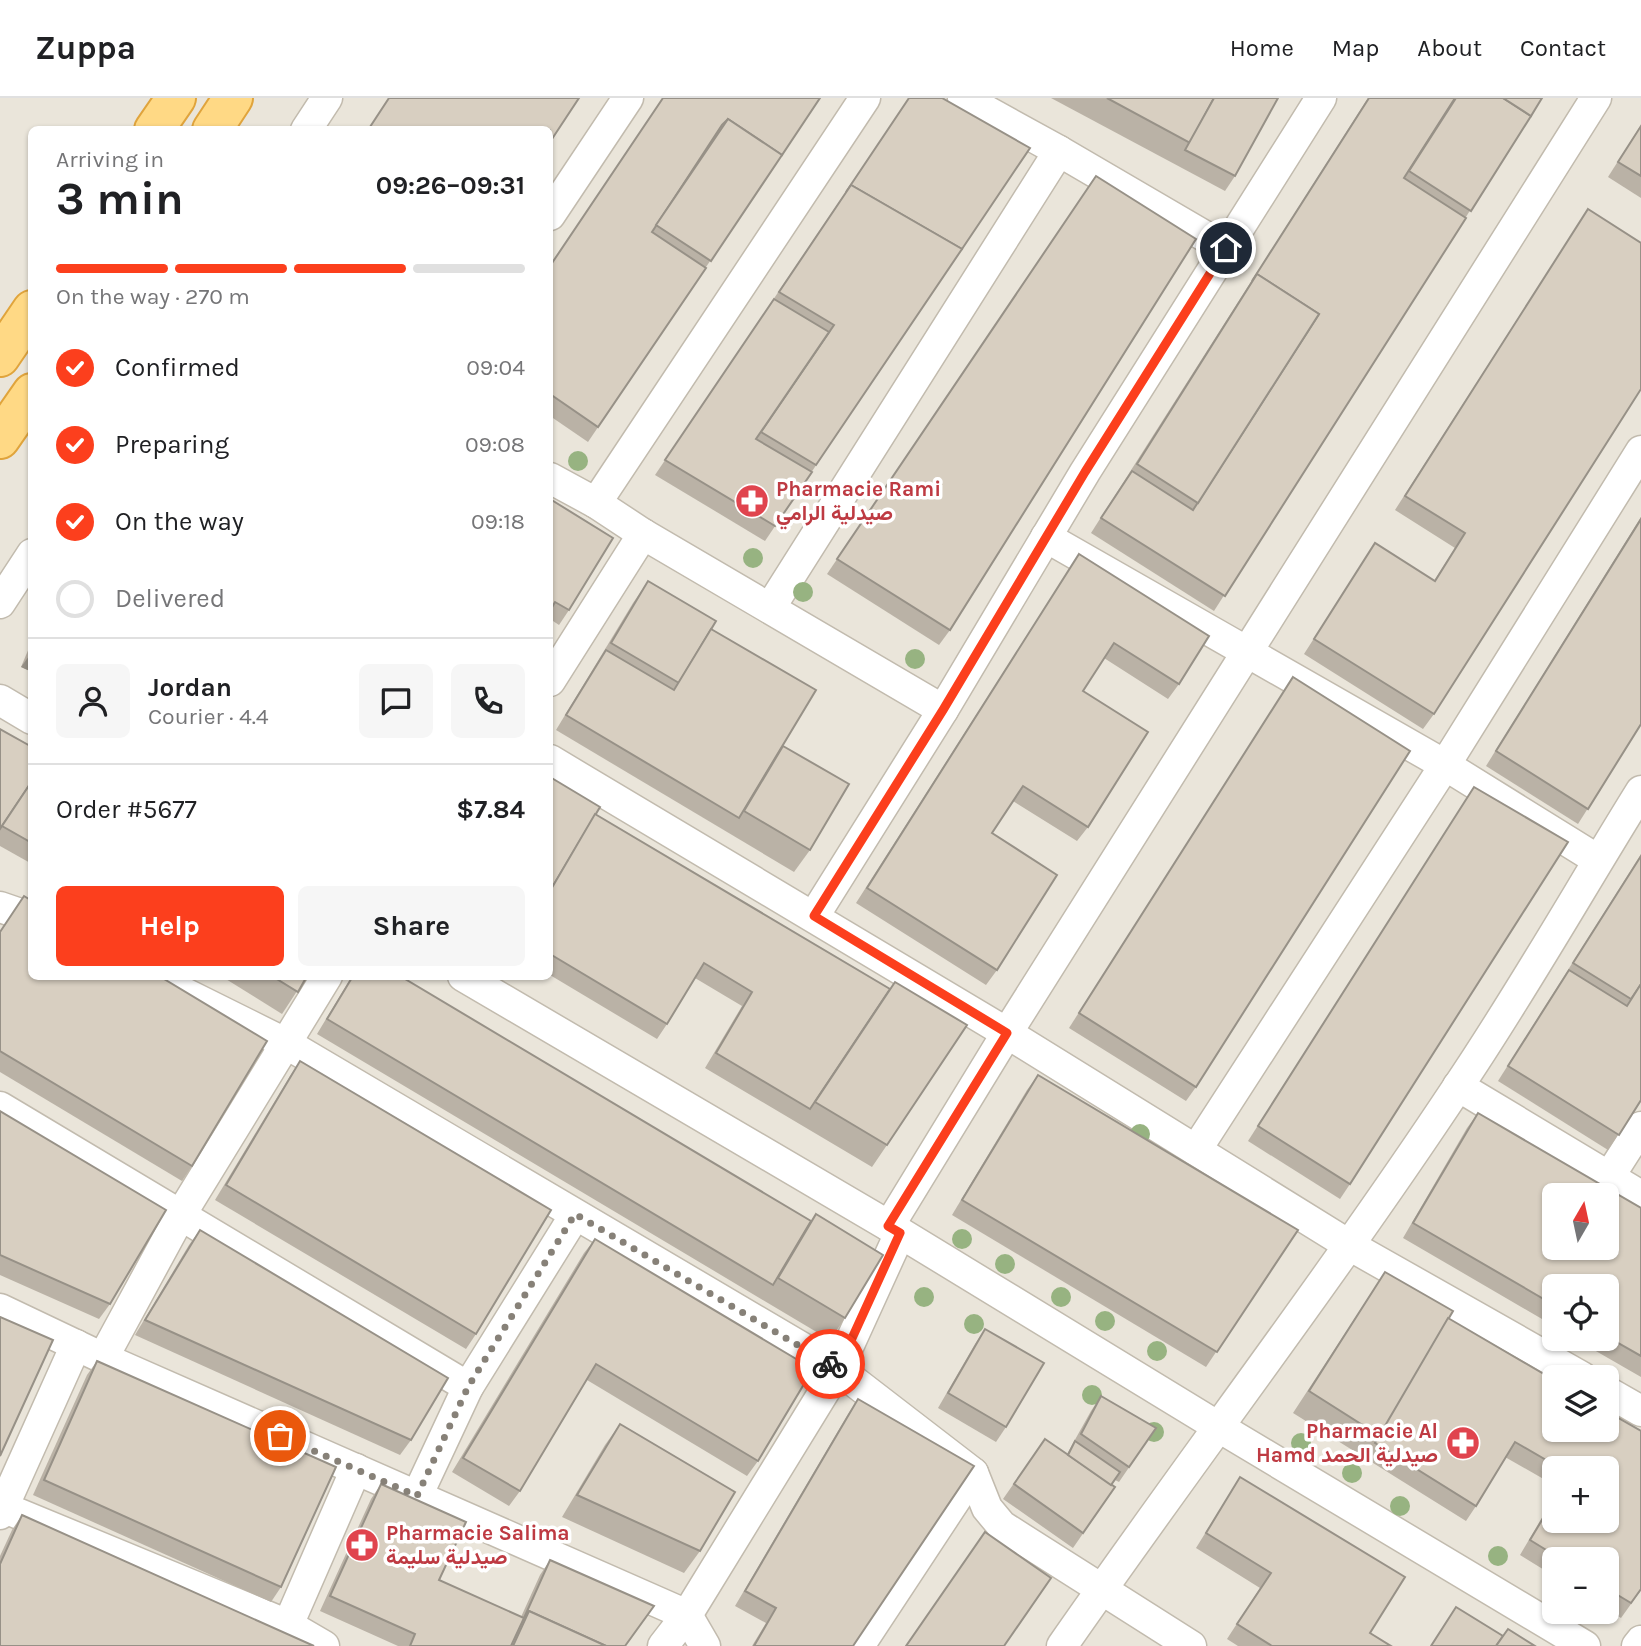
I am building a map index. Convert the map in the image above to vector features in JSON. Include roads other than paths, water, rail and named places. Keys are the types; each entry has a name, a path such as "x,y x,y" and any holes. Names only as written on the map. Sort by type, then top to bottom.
{"highway":[{"path":"157,126 176,98"},
{"path":"215,126 233,98"},
{"path":"0,357 28,316"},
{"path":"0,439 28,399"}],"street":[{"path":"309,126 327,98"},
{"path":"553,210 628,98"},
{"path":"596,503 865,98"},
{"path":"963,98 1226,248"},
{"path":"814,916 943,710 1046,537 1321,98"},
{"path":"663,1646 687,1615 838,1369 894,1229 1007,1033 1596,98"},
{"path":"771,608 1059,151"},
{"path":"1196,1150 1445,765 1641,451"},
{"path":"553,480 943,710"},
{"path":"553,676 643,534"},
{"path":"1046,537 1445,765 1598,860"},
{"path":"0,603 28,560"},
{"path":"0,700 28,717"},
{"path":"553,762 1007,1033 1349,1245 1561,1365"},
{"path":"1062,1646 1349,1245 1458,1086 1641,791"},
{"path":"0,907 28,917"},
{"path":"158,980 287,1044 838,1369 973,1473 987,1508 1002,1526 1191,1646"},
{"path":"103,1358 180,1216 325,980"},
{"path":"470,980 894,1229 1585,1646"},
{"path":"1458,1086 1641,1196"},
{"path":"0,1107 468,1387"},
{"path":"1609,1177 1641,1127"},
{"path":"417,1496 468,1387 575,1214"},
{"path":"0,1309 103,1358 687,1615 705,1646"},
{"path":"76,1345 1,1509 288,1625 324,1646"},
{"path":"1619,1398 1641,1411"},
{"path":"288,1625 356,1469"},
{"path":"859,1646 973,1473"},
{"path":"1637,1646 1641,1641"}],"place":[{"name":"Pharmacie Rami صيدلية الرامي","path":"752,501"},
{"name":"Pharmacie Al Hamd صيدلية الحمد","path":"1463,1443"},
{"name":"Pharmacie Salima صيدلية سليمة","path":"362,1545"}]}
